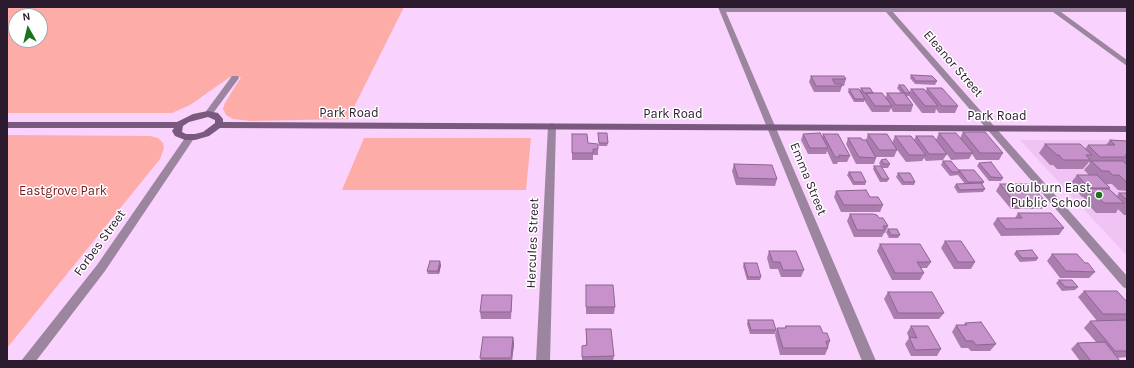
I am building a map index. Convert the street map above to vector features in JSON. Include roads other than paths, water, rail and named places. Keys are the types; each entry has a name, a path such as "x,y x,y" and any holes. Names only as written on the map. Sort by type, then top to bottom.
{"street":[{"path":"722,8 1052,8 1127,10"},
{"name":"Emma Street","path":"722,8 869,361"},
{"name":"Eleanor Street","path":"886,8 1127,284"},
{"path":"1052,8 1127,64"},
{"path":"208,114 235,78"},
{"path":"7,125 179,125 191,118 208,114 218,117 220,121 218,125 206,134 190,137 178,134 177,131 179,125"},
{"name":"Park Road","path":"218,125 1127,129"},
{"name":"Hercules Street","path":"542,361 552,126"},
{"name":"Forbes Street","path":"28,361 105,262 190,137"}],"place":[{"name":"Goulburn East Public School","path":"1099,195"}],"park label":[{"name":"Eastgrove Park","path":"63,191"}]}
